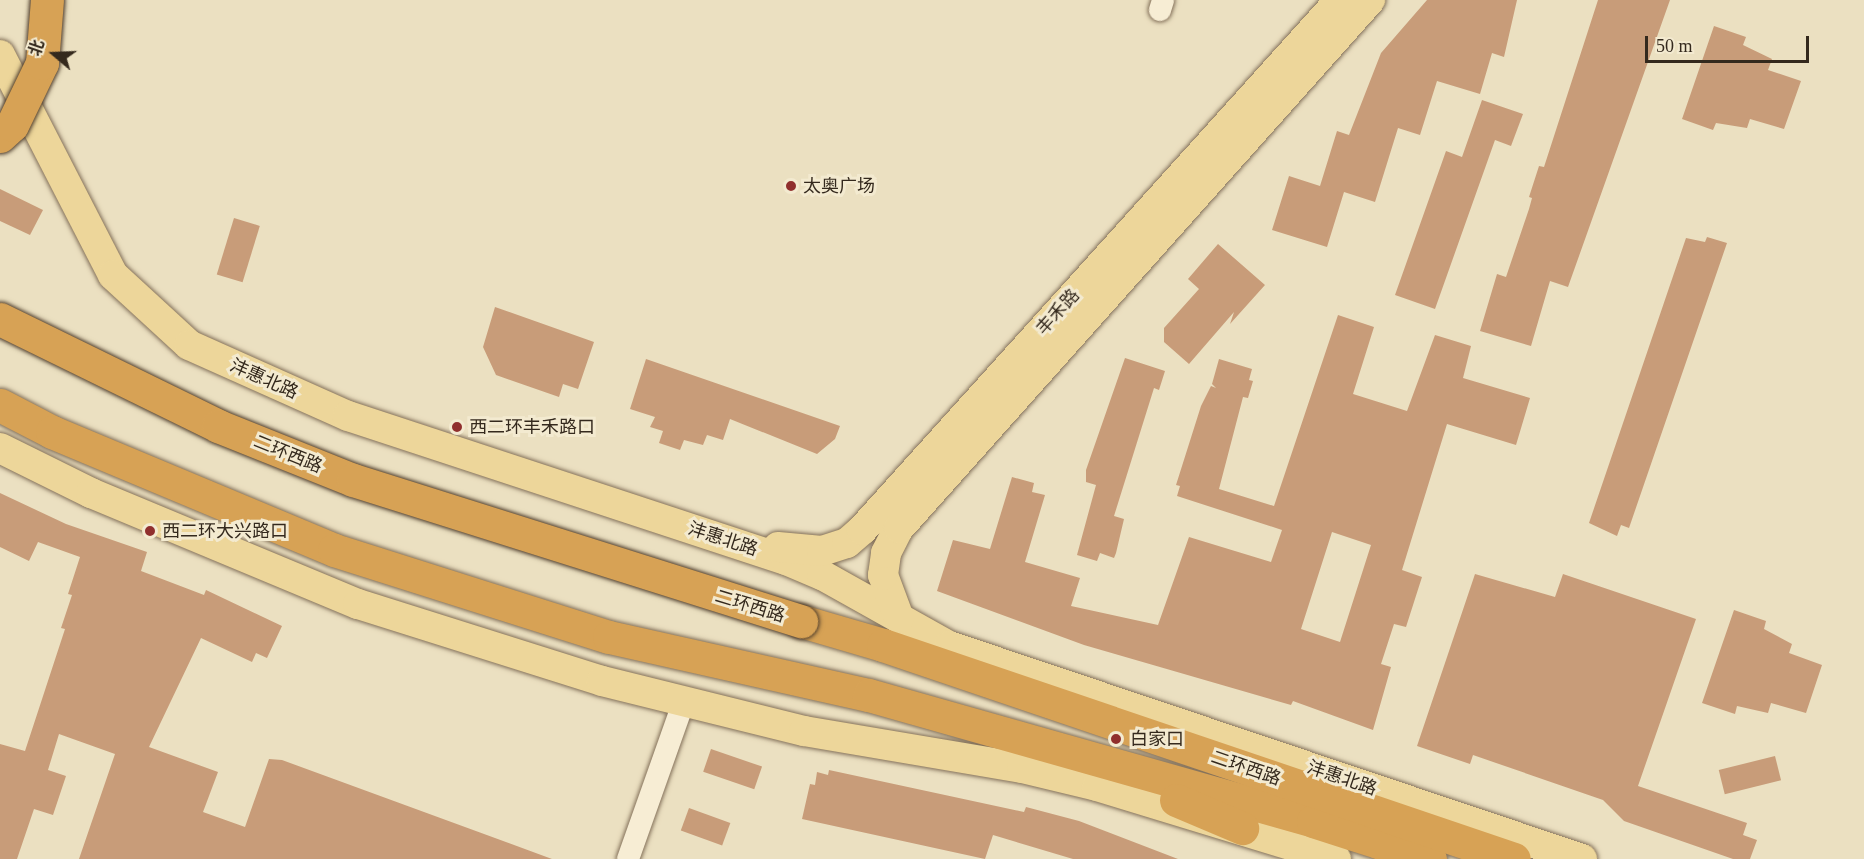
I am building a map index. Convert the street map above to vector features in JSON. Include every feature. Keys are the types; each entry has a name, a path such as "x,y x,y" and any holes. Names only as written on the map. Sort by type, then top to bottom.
{"highway":[{"path":"0,136 12,125 42,63 46,0"},
{"name":"二环西路","path":"0,319 218,426 353,480 801,621 891,631 1514,859"},
{"name":"二环西路","path":"0,406 52,432 334,550 609,637 869,695 1054,747 1430,859"},
{"path":"891,631 949,646"},
{"path":"1054,747 1242,828"}],"main road":[{"name":"丰禾路","path":"740,545 822,551 847,543 862,530 1340,0"},
{"name":"丰禾路","path":"891,631 883,575 886,553 899,528 1370,0"},
{"name":"沣惠北路","path":"0,55 113,275 189,345 348,416 740,545 822,575 891,631"},
{"path":"0,448 91,493 358,604 602,681 804,731 1022,768 1242,828 1336,859"},
{"name":"沣惠北路","path":"949,646 1582,859"}],"street":[{"path":"628,859 684,701"}],"building":[{"path":"1427,0 1517,0 1504,57 1492,53 1480,94 1437,81 1420,135 1398,128 1375,202 1344,192 1327,247 1272,230 1289,176 1320,186 1337,131 1349,135 1381,53"},
{"path":"1598,0 1670,0 1568,287 1550,281 1531,346 1480,331 1497,274 1506,277 1529,209 1532,198 1529,197 1539,166 1544,167"},
{"path":"1714,26 1746,37 1743,45 1772,59 1768,70 1801,81 1784,129 1750,119 1747,128 1716,123 1713,130 1682,119"},
{"path":"1482,100 1523,114 1511,146 1495,140 1435,309 1395,295 1446,151 1462,157"},
{"path":"0,189 43,210 30,235 0,221"},
{"path":"234,218 260,226 243,282 217,274"},
{"path":"1707,237 1727,243 1629,528 1621,525 1617,536 1589,523 1686,238 1705,242"},
{"path":"1218,244 1265,285 1230,324 1234,312 1189,364 1164,342 1164,328 1199,289 1188,279"},
{"path":"495,307 594,342 578,389 563,384 559,397 496,375 483,347"},
{"path":"1338,315 1374,327 1353,394 1407,411 1435,335 1471,346 1463,378 1530,398 1516,445 1447,424 1402,570 1422,577 1406,627 1394,624 1381,664 1391,667 1373,730 1293,701 1291,705 1084,645 937,591 953,540 990,549 1012,477 1034,483 1032,492 1045,495 1025,562 1080,578 1071,606 1158,625 1189,537 1271,562 1282,530 1177,496 1180,486 1176,485 1201,406 1211,386 1216,388 1212,384 1219,359 1252,369 1249,380 1253,381 1248,398 1243,397 1219,489 1274,506","holes":["1332,532 1371,545 1340,642 1301,629"]},
{"path":"1125,358 1165,371 1159,390 1154,388 1114,516 1124,519 1116,553 1114,558 1100,553 1097,561 1077,555 1096,485 1086,482 1086,470"},
{"path":"646,359 840,426 835,439 817,454 730,419 723,440 707,435 703,445 684,440 680,450 659,443 663,431 650,427 655,417 630,409"},
{"path":"0,493 66,524 147,552 141,571 204,595 206,590 282,626 267,658 256,653 252,662 201,638 149,747 218,772 203,812 245,827 269,759 282,760 552,859 79,859 115,754 59,734 48,770 66,776 53,815 34,809 17,859 0,859 0,744 25,751 65,629 61,628 72,595 68,594 80,557 38,542 29,561 0,547"},
{"path":"1475,574 1555,597 1563,574 1696,619 1638,786 1747,823 1743,835 1757,840 1750,859 1733,859 1624,821 1603,800 1473,755 1470,764 1417,746"},
{"path":"1734,610 1766,621 1764,629 1792,644 1789,653 1822,665 1806,713 1771,703 1768,713 1737,706 1735,714 1702,703"},
{"path":"711,749 762,767 754,789 703,772"},
{"path":"1775,756 1781,780 1725,794 1719,770"},
{"path":"829,770 1024,812 1026,807 1079,821 1178,859 1073,859 993,835 985,859 802,819 810,784 815,785 817,772 828,775"},
{"path":"689,808 730,823 722,846 681,831"}],"place":[{"name":"太奥广场","path":"791,186"},
{"name":"西二环丰禾路口","path":"457,427"},
{"name":"西二环大兴路口","path":"150,531"},
{"name":"白家口","path":"1116,739"}]}
